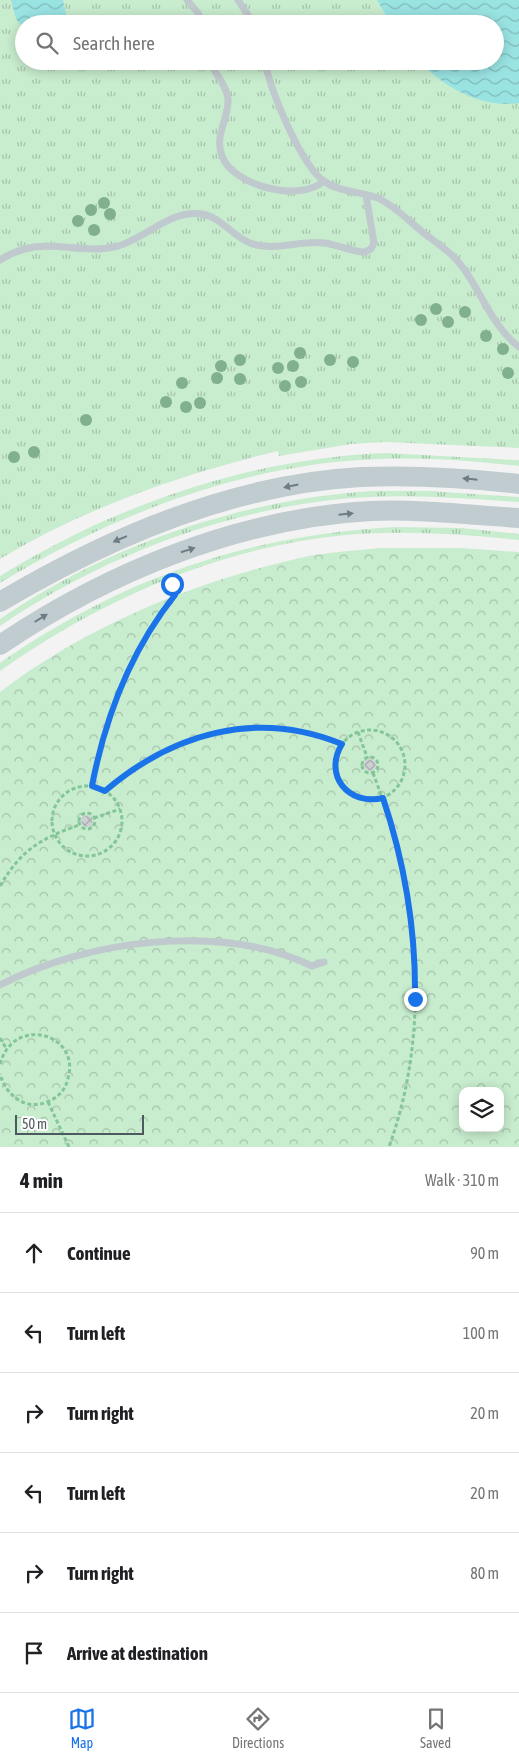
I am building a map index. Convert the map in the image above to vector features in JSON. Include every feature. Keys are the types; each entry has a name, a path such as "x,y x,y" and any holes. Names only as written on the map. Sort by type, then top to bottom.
{"street":[{"path":"0,602 70,561 112,542 195,511 251,494 302,483 360,477 456,478 519,484"},
{"path":"0,645 50,613 126,573 161,559 246,532 325,516 372,511 519,518"}],"lane":[{"path":"187,0 199,15"},
{"path":"238,0 248,15"},
{"path":"214,70 228,99 219,141 221,154 226,164 250,181 277,190 302,190 317,186 324,181"},
{"path":"267,70 270,83 288,126 308,162 324,181 335,188 378,198 453,256 471,280 493,318 519,347"},
{"path":"0,260 16,251 35,246 87,248 118,246 167,221 192,213 210,216 244,240 254,244 267,246 319,243 365,252 371,249 374,243 366,195"},
{"path":"0,985 50,963 115,947 152,943 214,943 244,946 296,958 312,966 324,962"}],"path":[{"path":"92,786 102,740 114,706 142,645 175,595 172,584"},
{"path":"105,791 136,766 164,750 200,736 227,730 262,728 285,730 315,735 342,744"},
{"path":"367,730 385,733 399,745 403,753 405,762 402,780 398,788 383,798 374,800 356,797 342,785 335,768 336,759 342,744 358,732 367,730"},
{"path":"358,732 367,757"},
{"path":"367,757 362,764 362,768 369,773 373,773"},
{"path":"367,757 372,757 378,762 373,773"},
{"path":"373,773 398,845 405,876 412,919 415,967 411,1046 401,1107 389,1147"},
{"path":"92,786 105,791 120,809 122,827 119,836 108,850 100,854 91,856 73,854 58,842 54,834 52,816 60,799 74,788 92,786"},
{"path":"94,818 120,809"},
{"path":"79,824 79,820 84,814 88,813 94,818"},
{"path":"79,824 86,830 90,829 95,822 94,818"},
{"path":"0,886 14,865 34,846 54,834 79,824"},
{"path":"0,1064 6,1048 14,1041 30,1034 48,1037 63,1048 70,1065 70,1074 63,1091 48,1102 30,1104 13,1097 7,1090 0,1074"},
{"path":"0,1038 6,1048"},
{"path":"48,1102 69,1147"}],"green space":[{"path":"0,0 519,0 519,448 385,442 351,444 279,456 278,451 241,460 135,494 100,508 33,540 0,559"},
{"path":"386,453 519,460 519,466 440,459 399,458 312,465 265,473 218,485 172,500 127,518 41,559 0,583 0,576 44,551 137,507 185,490 234,475 284,464"},
{"path":"373,491 430,491 519,497 519,502 430,497 363,497 296,505 251,514 206,527 120,559 78,579 0,626 0,619 85,569 131,548 178,530 275,504"},
{"path":"395,527 461,528 519,534 519,540 432,533 388,533 345,535 299,541 253,551 208,564 164,580 121,599 79,621 0,671 0,663 46,633 92,607 139,585 187,566 237,551 288,540 340,532"},
{"path":"379,548 461,548 519,552 519,1147 0,1147 0,692 69,646 144,608 223,579 264,567 304,557"}],"water":[{"path":"11,0 63,0 66,15 15,15"},
{"path":"377,0 519,0 519,103 492,103 464,94 428,70 504,70 504,15 386,15"}],"building":[{"path":"372,759 375,760 375,770 368,771 365,770 364,763 365,760"},
{"path":"89,815 92,816 92,826 85,827 82,826 81,819 82,816"}],"route":[{"path":"172,584 175,595 142,645 126,676 114,706 102,740 92,786 105,791 136,766 164,750 200,736 227,730 270,728 305,732 342,744 336,759 337,777 348,792 356,797 364,800 383,798 392,824 410,902 414,950 415,999"}]}
